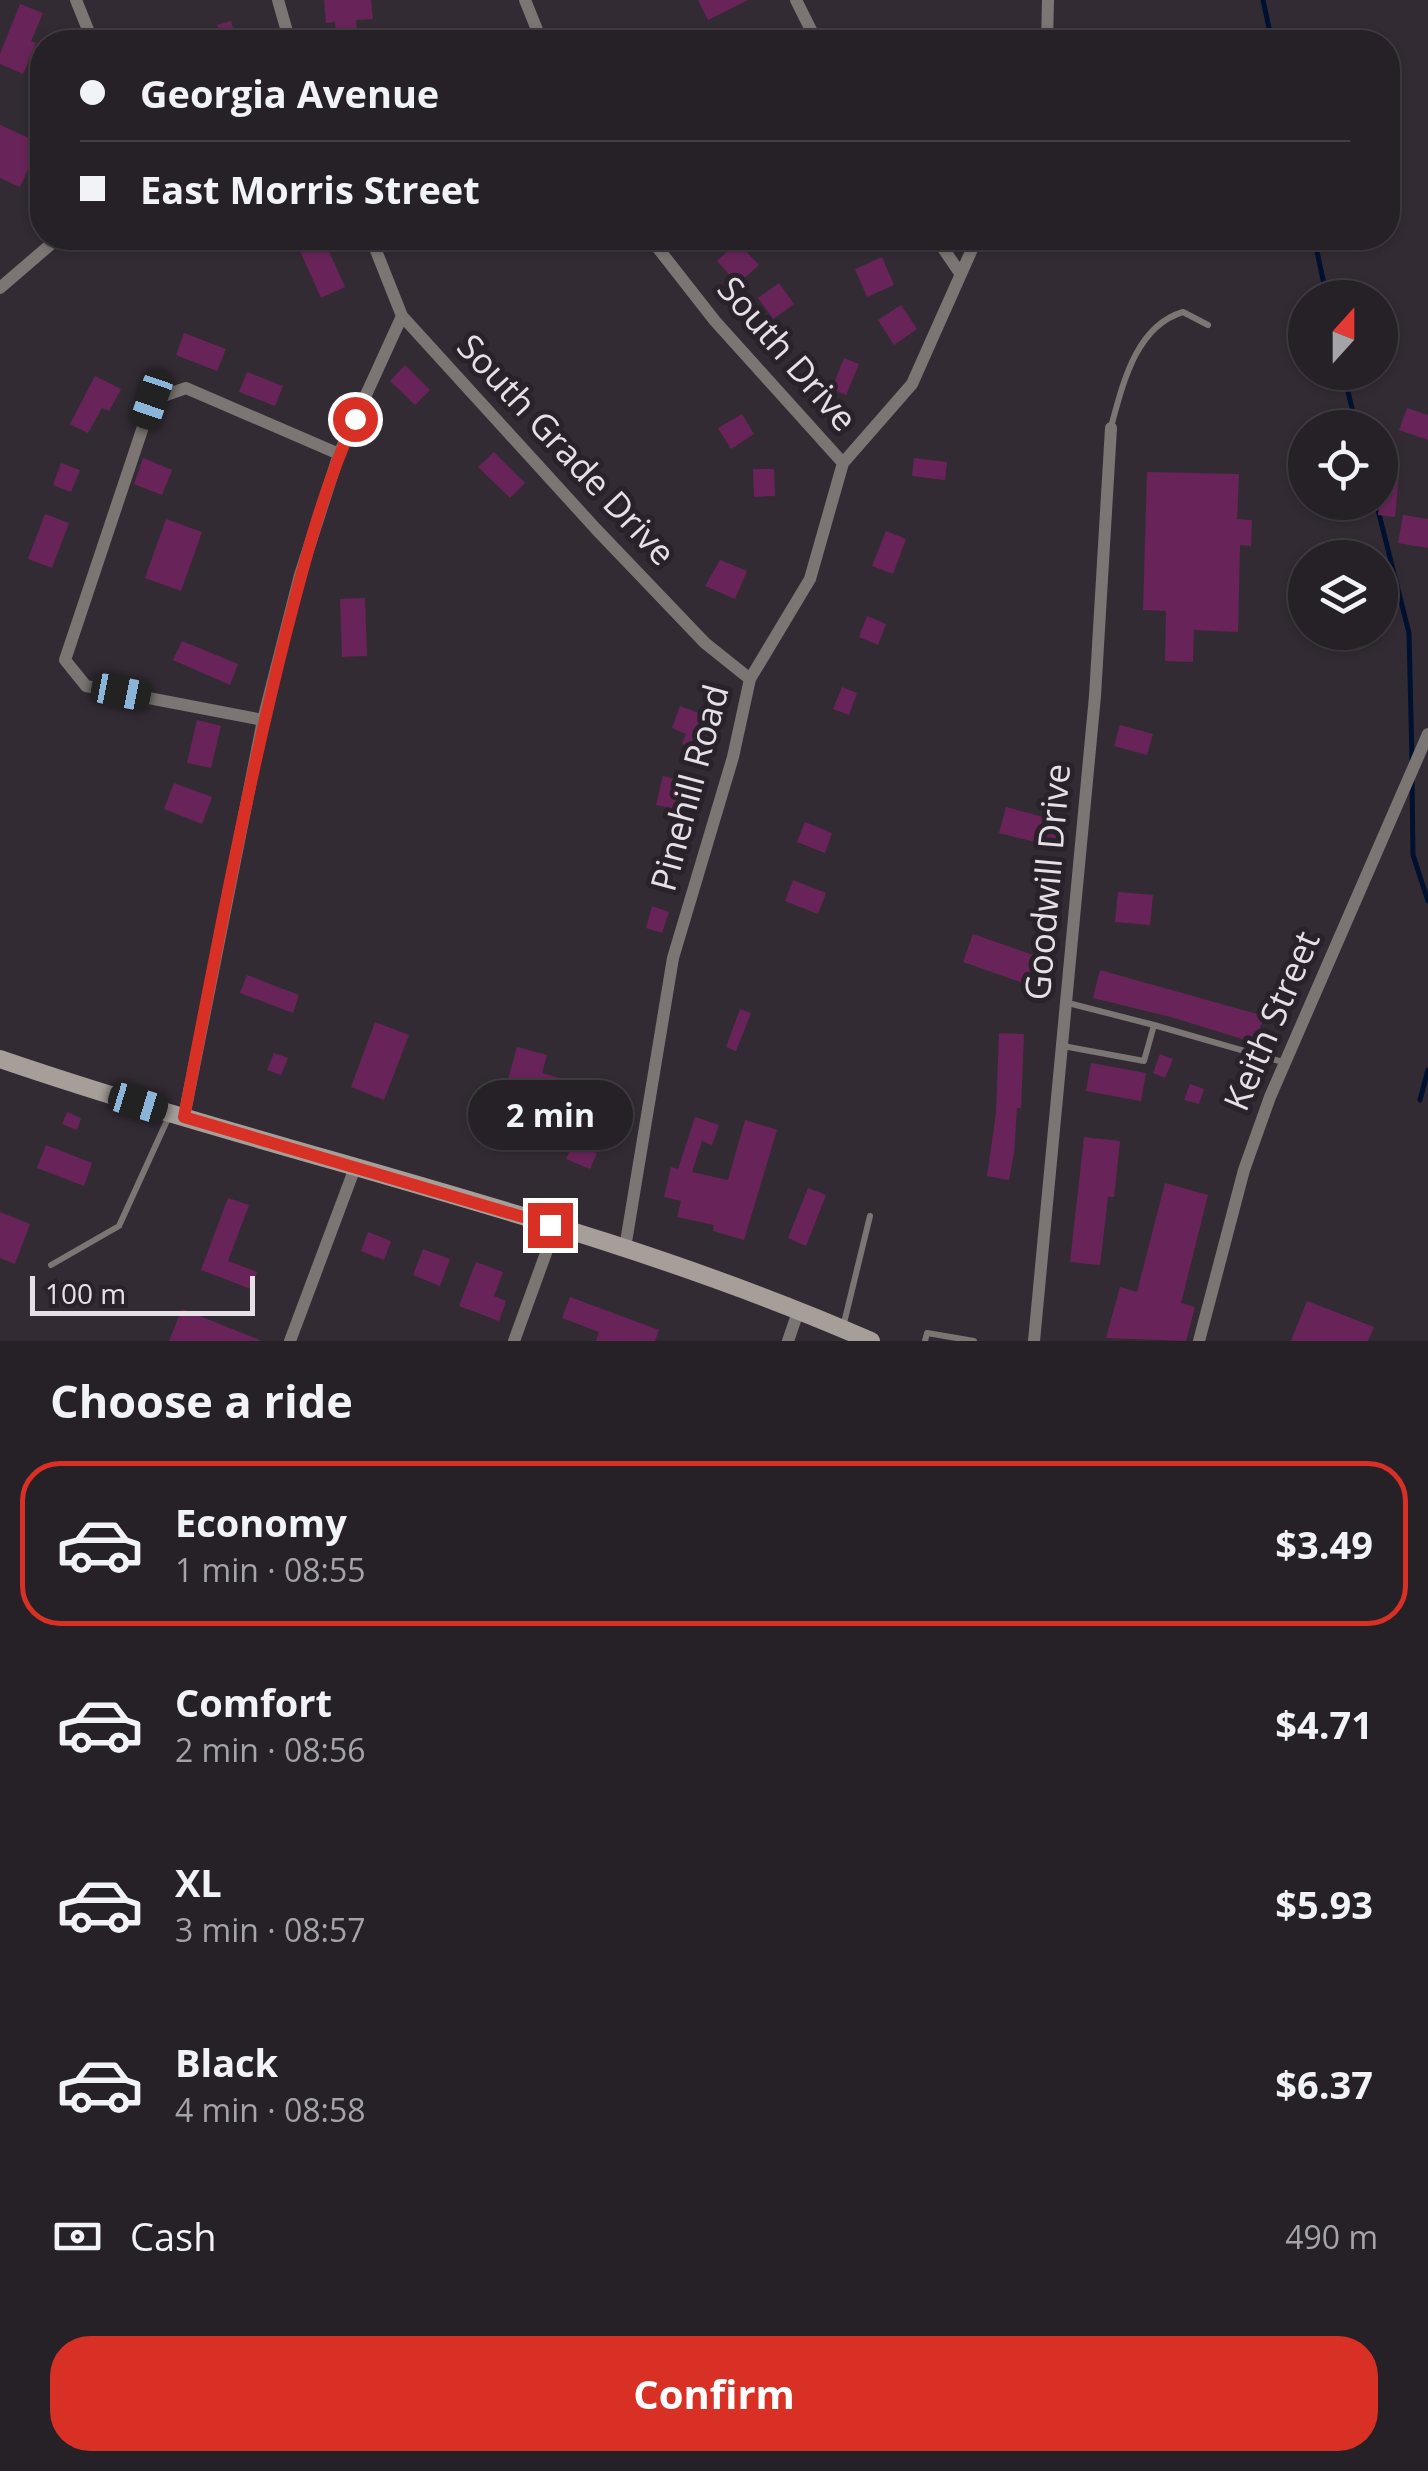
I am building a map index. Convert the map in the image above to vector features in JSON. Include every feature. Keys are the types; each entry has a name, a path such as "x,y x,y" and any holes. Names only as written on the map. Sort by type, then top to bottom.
{"main road":[{"path":"0,1059 625,1248 799,1309 871,1341"}],"street":[{"path":"76,0 89,30"},
{"path":"278,0 287,30"},
{"path":"526,0 537,30"},
{"path":"796,0 811,30"},
{"path":"1047,30 1048,0"},
{"path":"0,288 44,250"},
{"name":"South Grade Drive","path":"375,250 402,316 596,529 705,643 750,680"},
{"name":"South Drive","path":"659,250 715,321 843,463"},
{"path":"944,250 960,273"},
{"name":"Pinehill Road","path":"625,1248 673,958 732,757 750,680 810,579 843,463 912,384 971,250"},
{"path":"178,1115 263,720 300,574 339,454 402,316"},
{"path":"263,720 86,686 65,660 152,400 186,388 339,454"},
{"name":"Goodwill Drive","path":"1034,1341 1095,696 1111,428"},
{"name":"Keith Street","path":"1199,1341 1244,1170 1285,1062 1428,734"},
{"path":"290,1341 356,1166"},
{"path":"514,1341 550,1242 550,1225"},
{"path":"788,1341 799,1309"}],"lane":[{"path":"1111,428 1138,348 1163,318 1183,312 1208,325"},
{"path":"1067,1003 1285,1062"},
{"path":"1064,1046 1144,1061 1154,1025"},
{"path":"51,1265 119,1226 178,1115"},
{"path":"843,1328 870,1216"},
{"path":"925,1341 927,1333 974,1341"}],"building":[{"path":"324,0 371,0 373,19 356,20 357,30 336,30 335,22 326,23"},
{"path":"698,0 748,0 708,20"},
{"path":"20,4 43,13 36,30 30,30 30,57 23,74 0,64 0,54"},
{"path":"231,21 233,30 218,30 217,25"},
{"path":"0,125 30,138 30,165 20,187 0,178"},
{"path":"300,250 328,250 345,287 321,298"},
{"path":"729,250 745,250 759,265 738,284 717,261"},
{"path":"882,257 894,285 867,297 855,269"},
{"path":"779,283 794,304 773,319 758,298"},
{"path":"901,305 917,329 894,345 878,320"},
{"path":"184,333 226,349 217,371 176,355"},
{"path":"844,358 859,364 846,395 832,389"},
{"path":"405,365 430,390 415,405 390,381"},
{"path":"247,372 283,386 275,406 239,392"},
{"path":"95,376 121,389 109,411 102,408 88,433 70,424"},
{"path":"1407,408 1428,415 1428,440 1399,430"},
{"path":"742,414 754,434 731,449 718,428"},
{"path":"494,452 525,483 510,498 478,467"},
{"path":"143,458 172,470 162,495 134,484"},
{"path":"914,458 947,462 945,480 912,476"},
{"path":"61,463 80,470 71,492 53,485"},
{"path":"753,469 774,469 775,496 754,497"},
{"path":"1147,472 1239,474 1237,519 1252,520 1251,546 1240,545 1238,632 1194,630 1193,662 1165,661 1166,611 1143,610"},
{"path":"45,514 69,523 52,568 28,559"},
{"path":"1403,515 1428,519 1428,548 1398,543"},
{"path":"166,519 202,532 181,591 145,578"},
{"path":"886,531 906,539 893,574 872,566"},
{"path":"720,560 747,571 735,599 705,586"},
{"path":"365,598 367,656 342,657 340,599"},
{"path":"867,616 886,624 878,645 859,637"},
{"path":"182,641 238,664 230,685 173,660"},
{"path":"842,687 857,693 849,715 833,709"},
{"path":"680,706 714,719 702,752 682,744 686,734 672,728"},
{"path":"197,720 221,726 211,768 187,763"},
{"path":"1120,725 1153,734 1147,755 1114,746"},
{"path":"663,776 701,785 695,813 656,805"},
{"path":"174,783 212,797 202,824 164,809"},
{"path":"1006,807 1062,822 1055,847 999,833"},
{"path":"805,822 832,833 825,853 797,842"},
{"path":"793,880 826,893 818,914 785,901"},
{"path":"1118,892 1153,895 1150,925 1115,922"},
{"path":"652,906 669,912 662,933 646,928"},
{"path":"973,934 1036,956 1026,984 963,962"},
{"path":"1100,970 1264,1016 1255,1043 1093,998"},
{"path":"247,975 299,995 293,1013 240,993"},
{"path":"740,1009 751,1013 736,1051 726,1047"},
{"path":"375,1022 409,1035 384,1100 351,1087"},
{"path":"999,1033 1024,1034 1021,1108 1017,1108 1009,1180 987,1176 996,1113"},
{"path":"517,1047 547,1055 542,1073 563,1079 555,1111 503,1097"},
{"path":"274,1053 288,1058 281,1075 267,1070"},
{"path":"1160,1054 1173,1059 1165,1078 1153,1073"},
{"path":"1091,1063 1146,1073 1141,1101 1086,1091"},
{"path":"1190,1084 1204,1089 1199,1104 1184,1100"},
{"path":"67,1112 81,1118 77,1130 62,1124"},
{"path":"695,1117 719,1125 712,1145 702,1141 692,1172 728,1180 745,1120 777,1130 744,1240 713,1231 714,1225 677,1217 681,1201 664,1197 671,1167 678,1169"},
{"path":"1084,1137 1120,1141 1100,1265 1070,1262"},
{"path":"573,1143 597,1153 590,1169 566,1159"},
{"path":"46,1145 92,1163 84,1186 37,1168"},
{"path":"1165,1183 1208,1195 1181,1303 1195,1307 1186,1341 1106,1338 1120,1287 1137,1292"},
{"path":"808,1188 826,1195 806,1246 788,1238"},
{"path":"228,1198 249,1205 228,1261 257,1272 251,1289 201,1270"},
{"path":"0,1212 30,1224 15,1264 0,1258"},
{"path":"368,1232 391,1241 384,1260 361,1251"},
{"path":"423,1249 450,1259 440,1286 413,1275"},
{"path":"476,1262 503,1272 494,1296 506,1301 499,1321 459,1306"},
{"path":"570,1297 659,1330 655,1341 596,1341 599,1332 562,1318"},
{"path":"1307,1301 1374,1327 1368,1341 1291,1341"},
{"path":"182,1309 260,1340 260,1341 169,1341"}],"waterway":[{"path":"1263,0 1269,30"},
{"path":"1317,250 1323,280"},
{"path":"1348,390 1352,410"},
{"path":"1381,520 1409,633 1412,760"},
{"path":"1412,781 1413,855 1428,901"},
{"path":"1420,1100 1428,1070"}],"route":[{"path":"355,419 339,454 300,574 263,720 184,1117 550,1225"}]}
